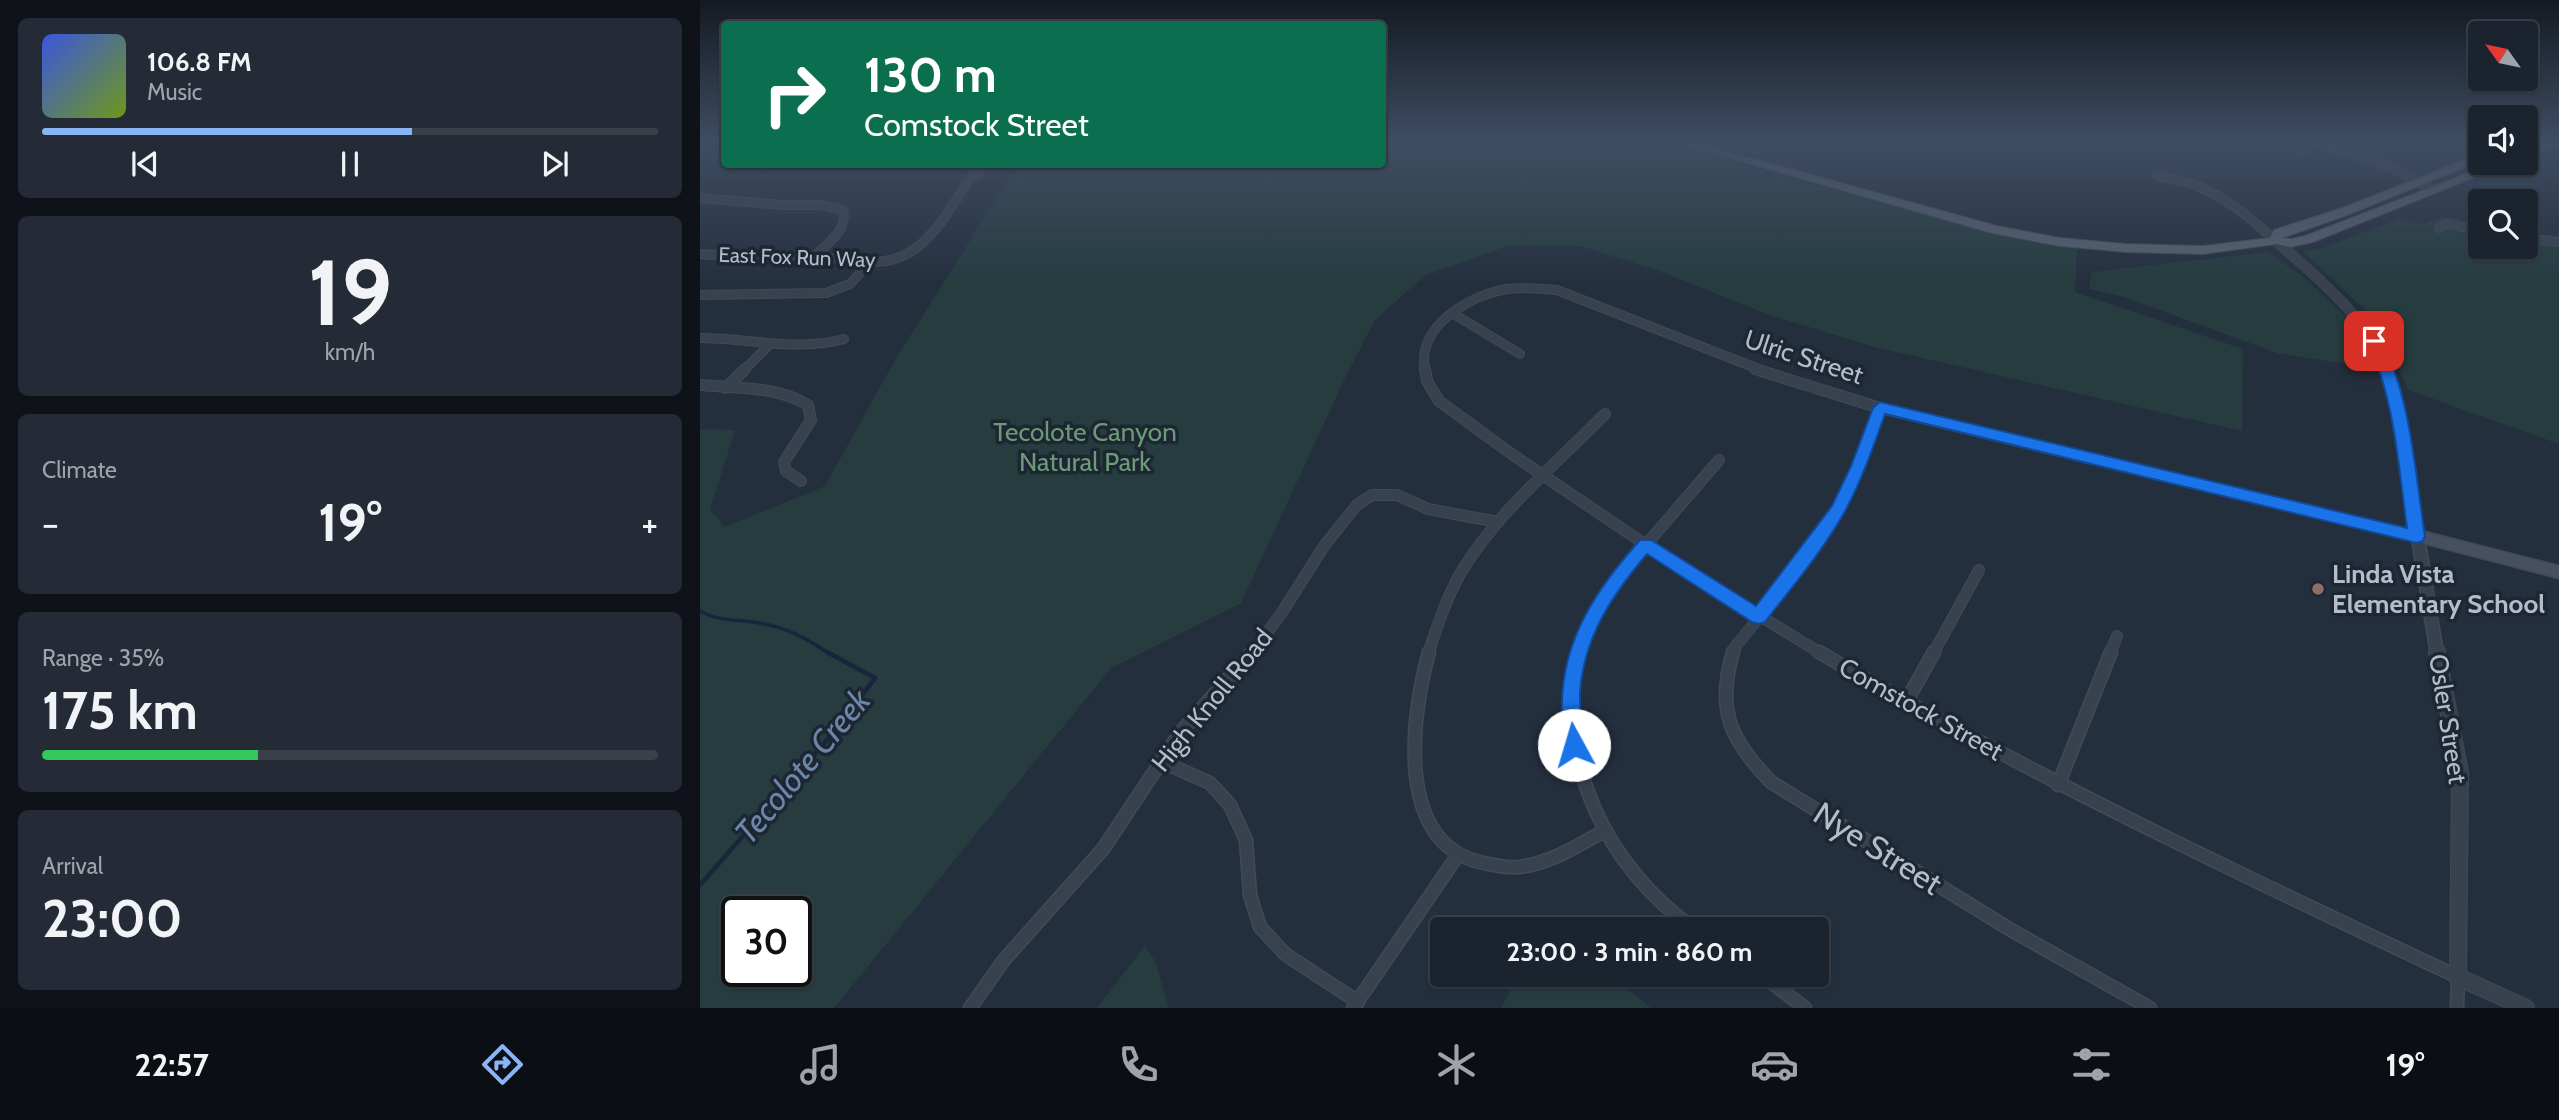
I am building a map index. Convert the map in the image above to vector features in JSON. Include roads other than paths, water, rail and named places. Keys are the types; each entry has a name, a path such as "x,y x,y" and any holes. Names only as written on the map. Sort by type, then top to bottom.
{"main road":[{"path":"1852,190 1996,230 2060,242 2126,248 2203,250 2275,240 2291,243 2309,239 2434,190"},
{"path":"2275,240 2278,233 2346,211 2398,190"},
{"name":"Ulric Street","path":"2417,536 2559,572"}],"street":[{"name":"East Fox Run Way","path":"700,254 743,257 815,256 869,263 892,259 922,244 961,190"},
{"name":"Osler Street","path":"2208,190 2226,197 2352,310 2374,341 2394,391 2460,773 2457,1008"},
{"path":"700,198 782,205 822,205 844,210 844,224 815,256"},
{"path":"2439,228 2447,223 2468,228"},
{"path":"2538,240 2559,242"},
{"path":"700,296 818,295 848,285 863,274 869,263"},
{"name":"Ulric Street","path":"1452,313 1473,300 1503,290 1557,290 1749,367 1880,408 2417,536"},
{"path":"1452,313 1520,354"},
{"name":"Comstock Street","path":"1452,313 1435,329 1425,347 1422,366 1426,386 1439,401 1543,478 1645,545 1759,617 1906,702 2059,785 2526,1008"},
{"path":"700,338 740,338 770,344 829,344 844,339"},
{"path":"726,388 770,344"},
{"path":"700,385 791,395 809,405 811,420 784,461 786,471 801,481"},
{"name":"Nye Street","path":"1880,408 1859,466 1838,509 1822,534 1735,647 1727,669 1724,702 1736,742 1746,758 1772,782 2011,930 2150,1008"},
{"path":"1604,831 1553,858 1512,868 1477,864 1443,844 1429,827 1414,783 1418,692 1422,669 1444,607 1460,575 1498,522 1605,414"},
{"path":"1680,917 1659,900 1614,848 1582,786 1570,724 1571,691 1577,654 1597,607 1615,580 1719,460"},
{"name":"High Knoll Road","path":"970,1008 1004,960 1103,849 1188,723 1246,660 1274,623 1324,546 1357,505 1371,495 1397,495 1428,509 1498,522"},
{"path":"1906,702 1979,570"},
{"path":"2059,785 2117,636"},
{"path":"1160,761 1210,783 1230,805 1246,840 1250,895 1260,927 1285,954 1356,1005 1458,855"},
{"path":"1778,987 1805,1008"}],"waterway":[{"path":"700,611 722,619 779,628 805,638 830,654"},
{"name":"Tecolote Creek","path":"700,885 841,724 875,678 827,652"}],"place":[{"name":"Linda Vista Elementary School","path":"2318,589"}],"park label":[{"name":"Tecolote Canyon Natural Park","path":"1085,447"}]}
